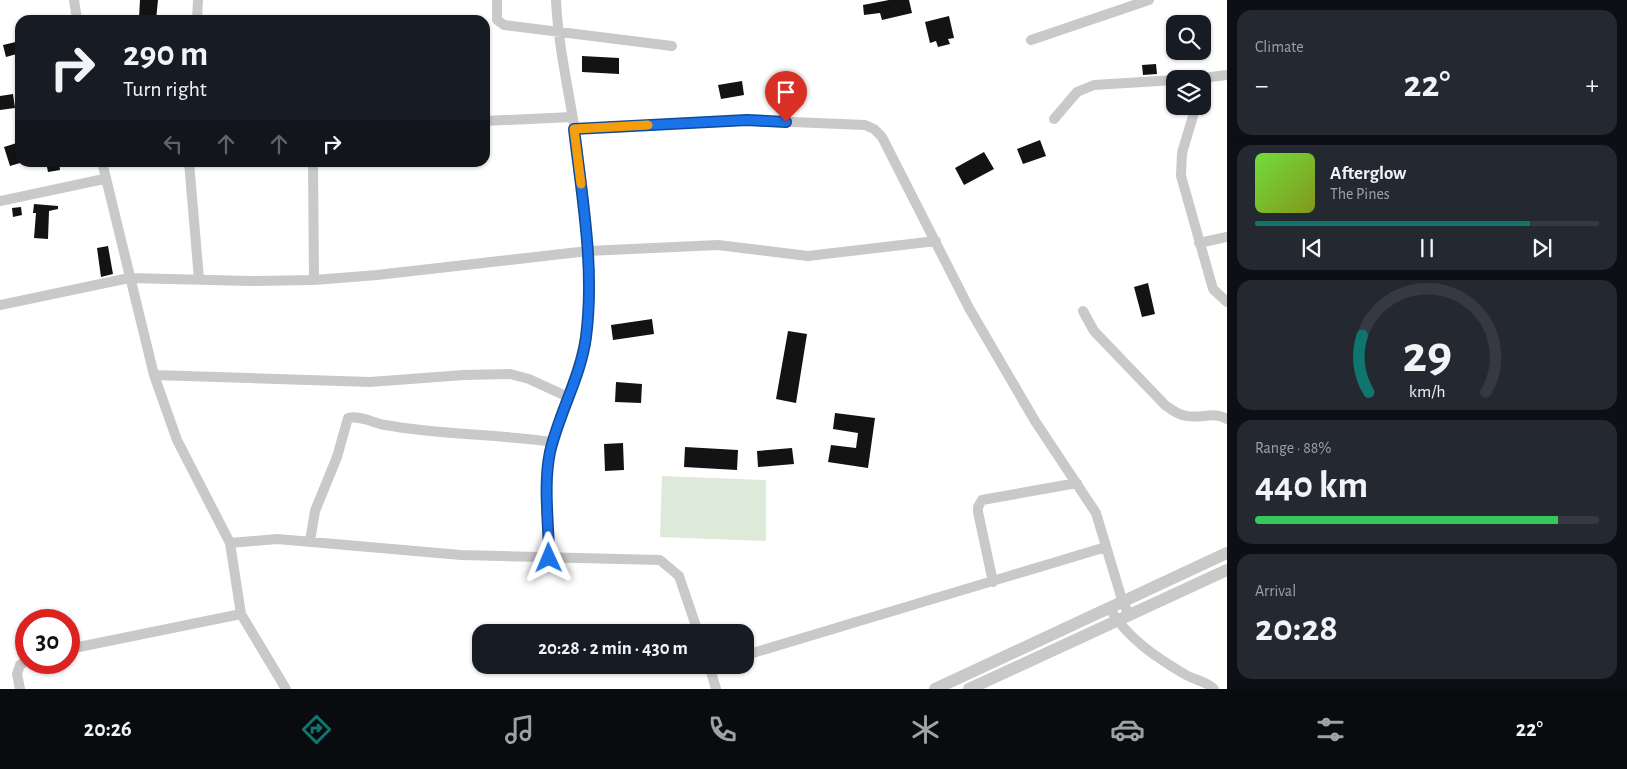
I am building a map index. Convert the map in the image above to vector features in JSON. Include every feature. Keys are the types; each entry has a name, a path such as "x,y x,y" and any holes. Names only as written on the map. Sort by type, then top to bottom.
{"street":[{"path":"74,0 76,15"},
{"path":"197,15 198,0"},
{"path":"497,0 496,14 500,24 672,46"},
{"path":"549,558 547,469 553,442 586,338 588,251 574,129 558,32 556,0"},
{"path":"1031,40 1149,0"},
{"path":"1211,79 1227,75"},
{"path":"1054,119 1077,92 1094,85 1166,81"},
{"path":"1193,115 1182,153 1181,176 1213,289 1227,302"},
{"path":"490,122 572,117"},
{"path":"574,129 747,120 865,125 874,129 882,137 969,308 1035,421 1096,513 1126,608"},
{"path":"103,167 104,179 154,375 178,440 230,543 241,614 286,689"},
{"path":"189,167 199,279"},
{"path":"313,167 314,280"},
{"path":"0,201 104,179"},
{"path":"1199,243 1227,237"},
{"path":"0,305 129,278 314,280 377,275 588,251 718,245 808,256 936,241"},
{"path":"1082,311 1094,331 1165,405 1178,414 1189,417 1221,415 1227,419"},
{"path":"154,375 370,382 464,375 510,374 529,379 568,397"},
{"path":"310,541 315,511 337,457 348,418 353,416 382,425 436,433 553,442"},
{"path":"993,582 978,512 978,507 982,500 1077,483"},
{"path":"230,543 277,539 461,555 660,560 679,576 695,624"},
{"path":"754,653 1106,547"},
{"path":"969,689 1052,643 1126,608 1227,553"},
{"path":"1126,608 1227,570"},
{"path":"80,647 241,614"},
{"path":"1113,614 1149,652 1188,676 1210,685 1214,689"},
{"path":"935,689 1052,643"},
{"path":"17,674 20,689"},
{"path":"712,674 716,689"}],"green space":[{"path":"662,476 766,480 766,541 660,537"}],"building":[{"path":"140,0 158,0 156,15 139,15"},
{"path":"889,0 909,0 912,13 882,20 880,13 864,15 863,5"},
{"path":"949,16 954,38 948,39 950,44 938,47 936,41 930,43 925,22"},
{"path":"15,42 15,54 6,57 3,45"},
{"path":"582,56 619,58 619,74 582,72"},
{"path":"1156,64 1157,74 1143,75 1142,65"},
{"path":"742,81 744,95 721,99 718,85"},
{"path":"13,94 15,108 0,110 0,96"},
{"path":"1040,140 1046,156 1023,164 1017,149"},
{"path":"15,144 15,164 10,166 4,147"},
{"path":"984,152 994,169 964,185 955,168"},
{"path":"47,167 60,167 60,170 48,172"},
{"path":"34,204 58,206 58,209 49,211 48,239 34,238 36,213 33,213"},
{"path":"21,207 22,215 13,217 12,208"},
{"path":"108,246 113,274 101,277 97,248"},
{"path":"1148,283 1155,314 1142,317 1134,287"},
{"path":"652,319 654,334 613,340 611,325"},
{"path":"788,331 807,334 796,403 776,399"},
{"path":"616,382 642,384 641,403 615,402"},
{"path":"835,413 875,418 868,468 828,462 831,445 856,448 858,433 833,429"},
{"path":"623,443 624,470 605,471 604,444"},
{"path":"685,447 738,450 737,470 684,467"},
{"path":"792,448 794,464 758,467 757,451"}],"slow traffic":[{"path":"581,184 574,129 648,125"}],"route":[{"path":"549,558 547,469 555,436 581,360 586,338 588,314 588,251 574,129 747,120 786,122"}]}
